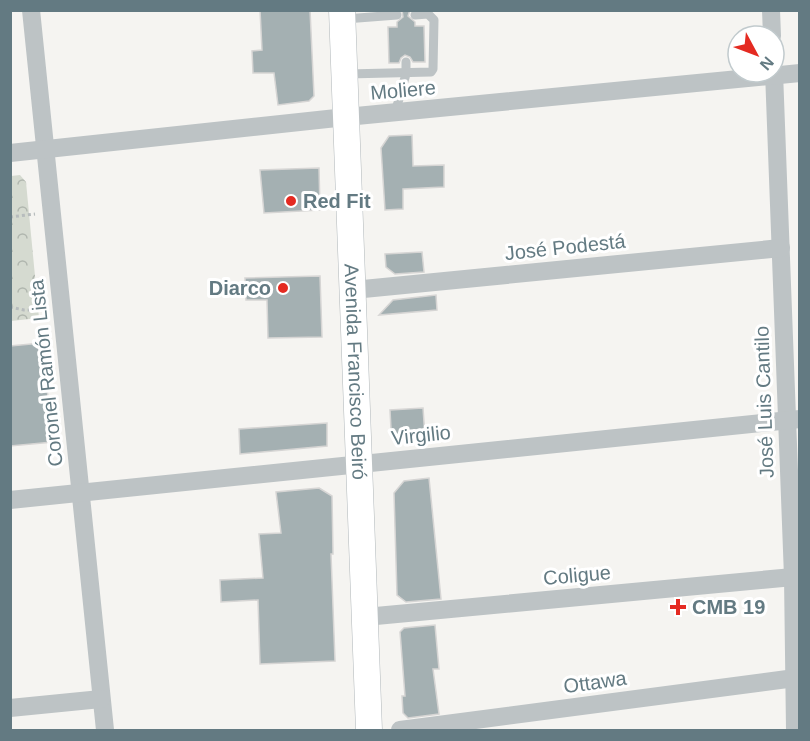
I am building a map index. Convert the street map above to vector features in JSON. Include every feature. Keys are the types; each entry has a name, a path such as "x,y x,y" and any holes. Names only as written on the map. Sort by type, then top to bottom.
{"main road":[{"name":"Avenida Francisco Beiró","path":"342,15 369,730"}],"street":[{"name":"Coronel Ramón Lista","path":"31,10 105,730"},
{"name":"Moliere","path":"10,153 726,79"},
{"name":"José Luis Cantilo","path":"774,84 781,248 793,419 795,730"},
{"name":"José Podestá","path":"353,290 781,248"},
{"name":"Virgilio","path":"10,500 793,419"},
{"name":"Coligue","path":"365,618 793,577"},
{"name":"Ottawa","path":"400,730 795,678"},
{"path":"10,708 101,699"}],"lane":[{"path":"344,74 431,72 433,69 434,20 428,14 415,15"},
{"path":"342,15 397,15"},
{"path":"395,113 406,74 406,62"}],"path":[{"path":"10,217 51,213"},
{"path":"10,307 32,311 62,309"}],"green space":[{"path":"20,175 26,182 39,318 11,321 11,176"}],"building":[{"path":"260,10 310,10 314,96 309,101 278,105 274,73 253,73 252,51 262,50"},
{"path":"402,10 410,10 408,16 415,22 415,26 424,26 425,62 413,62 405,55 399,63 389,63 388,27 397,27 397,22 403,17"},
{"path":"412,135 413,166 444,165 444,187 403,189 403,209 385,210 381,148 389,136"},
{"path":"319,168 320,210 264,213 260,170"},
{"path":"422,252 424,272 395,274 386,267 385,254"},
{"path":"320,276 322,337 268,338 267,300 246,300 245,278"},
{"path":"436,295 437,310 379,315 393,300"},
{"path":"42,343 53,442 10,446 10,346"},
{"path":"423,408 425,437 403,440 391,429 390,410"},
{"path":"327,423 327,446 240,454 239,429"},
{"path":"429,478 441,599 406,602 397,595 394,493 404,481"},
{"path":"319,488 332,496 333,554 331,554 335,661 260,664 258,600 221,602 220,580 263,578 259,534 281,533 276,492"},
{"path":"435,625 439,669 433,669 439,714 408,718 403,713 402,696 405,696 400,632 404,628"}],"place":[{"name":"Red Fit","path":"291,201"},
{"name":"Diarco","path":"283,288"},
{"name":"CMB 19","path":"678,607"}]}
